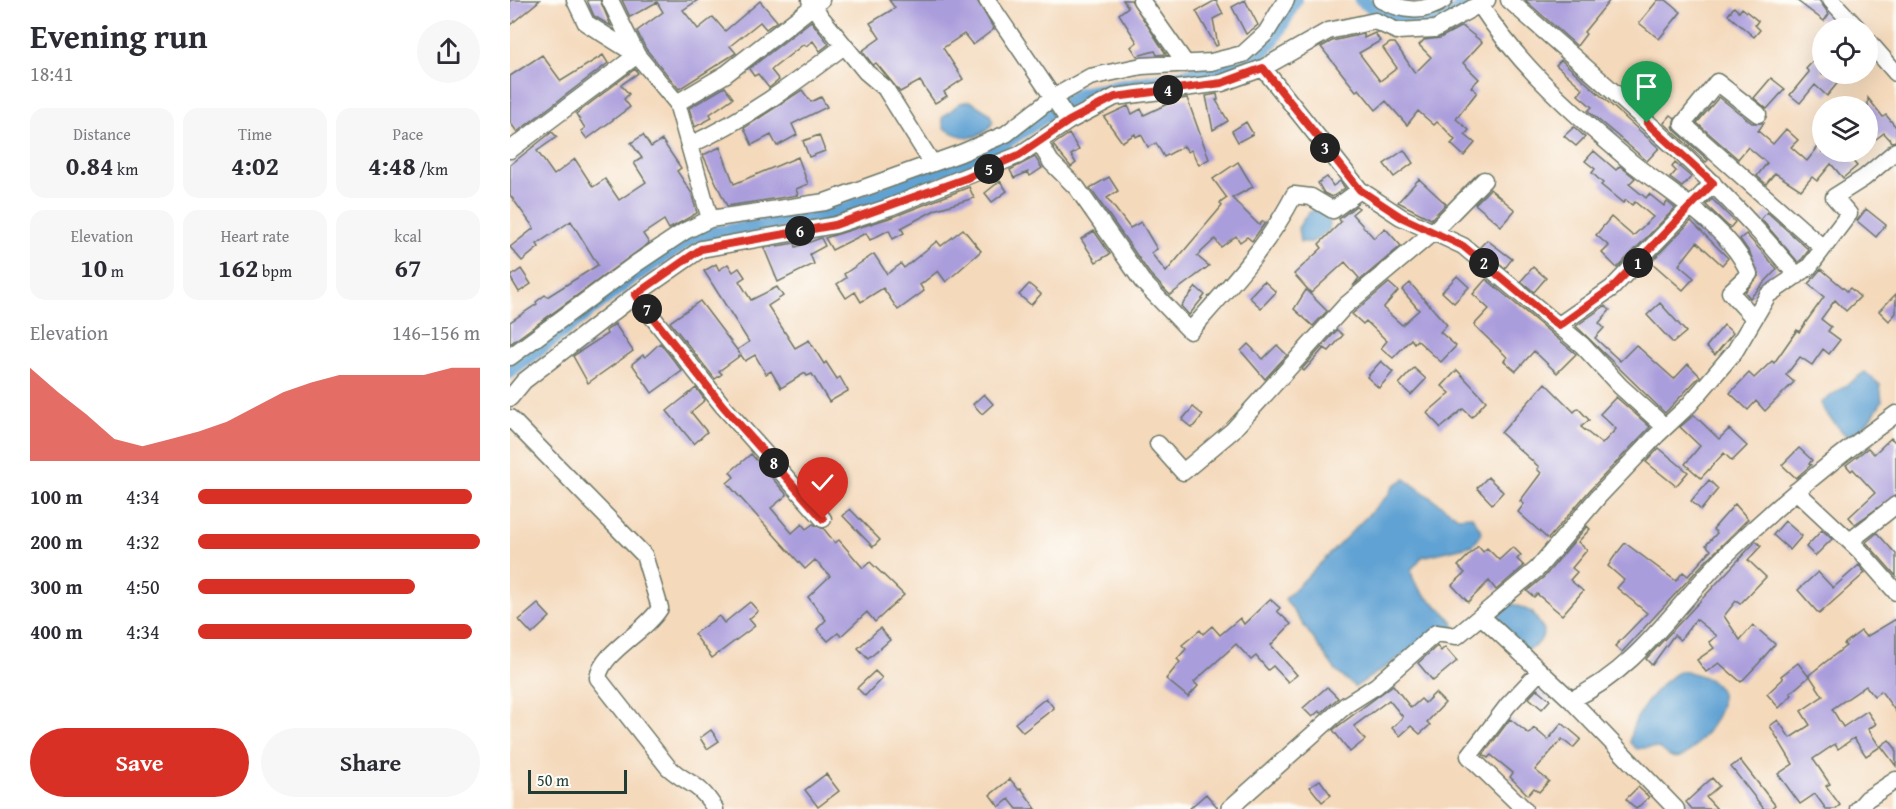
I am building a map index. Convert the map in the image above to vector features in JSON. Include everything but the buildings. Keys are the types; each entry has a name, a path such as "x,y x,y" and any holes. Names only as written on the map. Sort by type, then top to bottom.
{"street":[{"path":"575,0 586,23 637,55"},
{"path":"610,0 637,55 677,103 710,219"},
{"path":"987,0 1069,121"},
{"path":"1141,0 1186,64"},
{"path":"510,357 637,263 684,231 710,219 825,202 932,163 1006,134 1053,98 1090,77 1142,66 1186,64 1243,54 1266,33 1286,0"},
{"path":"1382,0 1397,8 1421,10 1444,0"},
{"path":"1509,0 1713,183 1761,232 1797,276"},
{"path":"677,103 726,74 815,1 844,46 866,72 885,88 932,163"},
{"path":"510,399 524,381 635,295 701,249 835,225 967,178 1019,155 1069,121 1115,97 1222,83 1263,68 1328,32 1375,21 1397,31 1435,29 1483,2 1503,41 1551,93 1719,233 1745,264 1749,274 1730,292 1754,318"},
{"path":"1839,3 1850,18"},
{"path":"690,145 728,128 844,46"},
{"path":"1878,52 1896,73"},
{"path":"510,150 637,55"},
{"path":"1263,68 1360,190 1432,233 1463,246 1559,326 1665,427"},
{"path":"1758,114 1717,82 1683,123 1823,248"},
{"path":"1039,142 1051,162 1077,188 1142,281 1190,331 1246,268 1272,234 1294,195 1311,197 1333,210 1360,190"},
{"path":"1229,809 1346,705 1376,686 1436,633 1457,636 1537,568 1598,497 1689,405 1735,351 1768,295 1809,267 1850,212 1834,197 1863,178 1896,151"},
{"path":"1158,444 1183,472 1232,432 1345,306 1432,233 1484,180"},
{"path":"1559,326 1612,288 1691,209 1713,183"},
{"path":"635,295 723,406 823,519"},
{"path":"1571,700 1590,691 1629,662 1726,555 1823,467 1896,414"},
{"path":"510,418 644,555 660,608 638,634 605,661 598,678 668,767 678,776 699,787 716,809"},
{"path":"1796,491 1850,540 1896,592"},
{"path":"1850,540 1896,505"},
{"path":"1481,616 1571,700 1676,809"},
{"path":"1524,809 1469,756 1508,705 1540,671"},
{"path":"1858,809 1867,799 1896,780"}],"water":[{"path":"970,101 989,113 993,122 988,128 977,136 964,137 944,128 942,118 960,103"},
{"path":"1317,208 1331,216 1329,230 1312,242 1300,242 1298,228 1307,214"},
{"path":"1865,372 1880,385 1882,401 1862,427 1846,436 1825,412 1821,403"},
{"path":"1405,479 1458,517 1472,516 1482,532 1473,545 1422,557 1411,570 1419,589 1448,616 1456,632 1405,654 1355,687 1337,672 1285,599 1389,494 1394,485"},
{"path":"1511,603 1532,612 1544,630 1540,641 1531,648 1523,650 1486,617"},
{"path":"1680,671 1695,674 1715,683 1720,690 1721,698 1715,719 1695,746 1680,757 1672,757 1657,748 1637,749 1630,743 1631,734 1640,713 1655,692"}],"waterway":[{"path":"510,372 633,277 695,236 829,215 1000,146 1079,94 1243,65 1261,54 1268,46 1295,0"},
{"path":"1361,0 1388,18 1449,18 1469,0"}],"route":[{"path":"823,519 723,406 635,295 701,249 835,225 967,178 1019,155 1069,121 1115,97 1222,83 1263,68 1347,177 1360,190 1401,217 1463,246 1559,326 1612,288 1691,209 1713,183 1647,123"}]}
